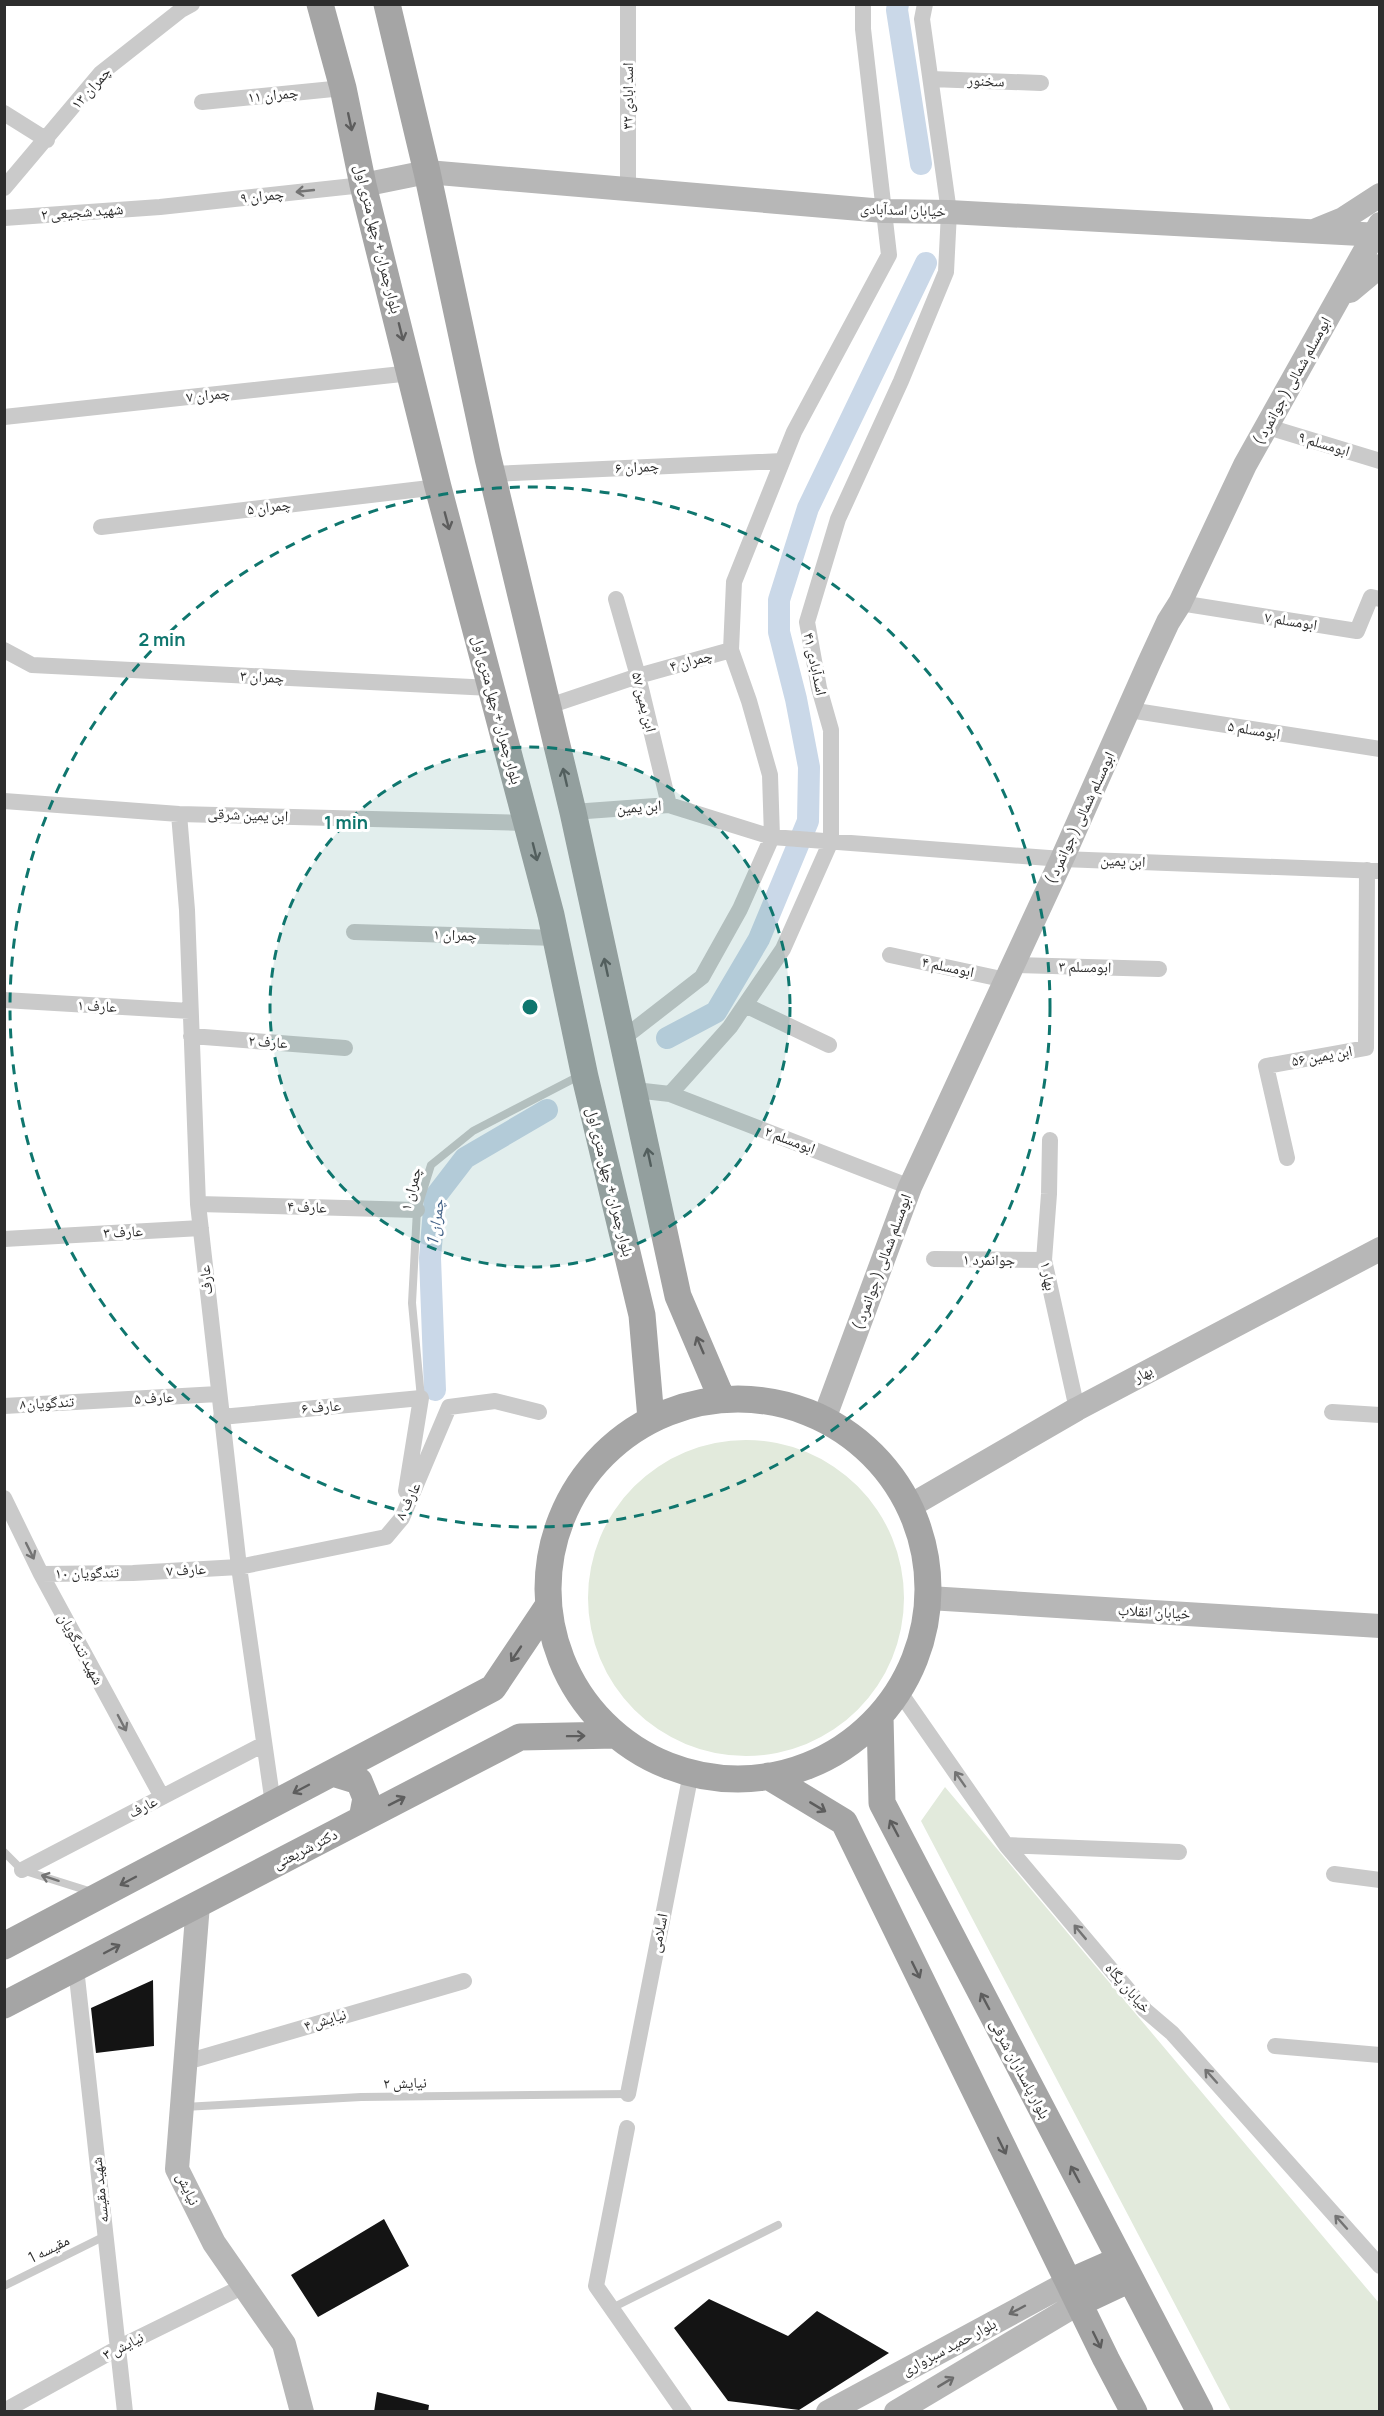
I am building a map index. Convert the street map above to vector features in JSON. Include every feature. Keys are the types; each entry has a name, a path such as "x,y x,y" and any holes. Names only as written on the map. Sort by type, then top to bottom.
{"main road":[{"name":"بلوار چمران + چهل متری اول","path":"320,4 343,88 363,184 438,487 556,938 584,1073 642,1315 651,1419"},
{"path":"387,4 492,474 573,812 678,1296 723,1399"},
{"name":"خیابان اسدآبادی","path":"363,184 426,172 884,211 949,212 1312,232 1378,231"},
{"path":"1312,232 1343,219 1380,195"},
{"name":"ابومسلم شمالی ( جوانمرد )","path":"824,1419 910,1187 1062,859 1163,632 1180,603 1245,465 1378,231"},
{"path":"1337,303 1380,266"},
{"name":"بهار","path":"910,1506 1077,1409 1380,1249"},
{"path":"723,1399 774,1402 824,1419 874,1455 910,1506 925,1551 929,1598 922,1641 912,1667 899,1691 880,1716 847,1744 809,1765 768,1776 729,1779 691,1773 652,1758 616,1735 582,1699 563,1663 548,1605 551,1549 571,1497 605,1452 651,1419 686,1406 723,1399"},
{"name":"خیابان انقلاب","path":"929,1598 1380,1626"},
{"path":"4,1946 493,1688 548,1605"},
{"name":"بلوار پاسداران شرقی","path":"880,1716 882,1803 1200,2412"},
{"name":"دکتر شریعتی","path":"4,2005 520,1737 616,1735"},
{"path":"333,1773 359,1781 366,1798 362,1819"},
{"path":"768,1776 844,1822 1134,2412"},
{"name":"نیایش","path":"198,1904 177,2169 214,2243 284,2344 302,2412"},
{"path":"1043,2296 1053,2268 1055,2254"},
{"path":"1074,2293 1125,2269"},
{"name":"بلوار حمید سبزواری","path":"828,2412 1043,2296 1074,2293"},
{"name":"بلوار حمید سبزواری","path":"896,2412 1074,2293"}],"street":[{"name":"چمران ۱۳","path":"4,188 47,140 101,73 181,10 192,4"},
{"name":"اسد ابادی ۳۲","path":"628,4 628,188"},
{"path":"621,1040 702,977 740,909 772,837 770,775 731,650 734,582 794,432 889,255 863,29 863,4"},
{"name":"اسدآبادی ۴۱","path":"670,1094 730,1026 783,950 831,841 831,730 819,688 807,622 838,519 901,381 946,272 949,212 922,19 925,4"},
{"name":"سخنور","path":"931,79 1041,82"},
{"name":"چمران ۱۱","path":"202,102 343,88"},
{"path":"4,113 47,140"},
{"name":"چمران ۹","path":"160,207 363,184"},
{"name":"شهید شجیعی ۲","path":"4,218 160,207"},
{"name":"چمران ۷","path":"4,417 411,373"},
{"name":"ابومسلم ۹","path":"1268,427 1380,461"},
{"name":"چمران ۶","path":"492,474 783,460"},
{"name":"چمران ۵","path":"101,527 438,487"},
{"name":"ابومسلم ۷","path":"1180,603 1357,631 1371,597 1380,599"},
{"name":"ابن یمین ۵۷","path":"616,599 638,676 669,805"},
{"name":"چمران ۳","path":"4,650 32,665 491,688"},
{"name":"چمران ۴","path":"549,706 638,676 731,650"},
{"name":"ابومسلم ۵","path":"1129,710 1380,749"},
{"name":"ابن یمین شرقی","path":"4,801 179,814 527,823"},
{"name":"ابن یمین","path":"573,812 669,805 772,837 1062,859 1373,870"},
{"name":"عارف","path":"179,814 187,910 198,1204 239,1567 273,1804"},
{"name":"ابن یمین ۵۶","path":"1287,1158 1266,1066 1366,1048 1373,870"},
{"name":"چمران ۱","path":"354,932 556,938"},
{"name":"ابومسلم ۴","path":"891,955 1009,972"},
{"name":"ابومسلم ۳","path":"1009,972 1158,969"},
{"name":"عارف ۱","path":"4,1000 190,1011"},
{"path":"745,1005 829,1045"},
{"name":"عارف ۲","path":"190,1036 345,1048"},
{"name":"ابومسلم ۲","path":"635,1090 670,1094 910,1187"},
{"name":"بهار ۱","path":"1050,1140 1044,1260 1077,1409"},
{"name":"عارف ۴","path":"198,1204 417,1210"},
{"name":"عارف ۳","path":"4,1239 201,1228"},
{"name":"جوانمرد ۱","path":"934,1259 1044,1260"},
{"name":"عارف ۵","path":"90,1401 218,1394"},
{"path":"402,1518 421,1398"},
{"name":"عارف ۶","path":"221,1417 421,1398"},
{"name":"تندگویان۸","path":"4,1406 90,1401"},
{"name":"عارف ۸","path":"239,1567 386,1537 402,1518 450,1407 495,1401 539,1412"},
{"path":"1332,1412 1380,1415"},
{"name":"شهید تندگویان","path":"4,1498 41,1574 162,1797"},
{"name":"عارف ۷","path":"133,1573 239,1567"},
{"name":"تندگویان ۱۰","path":"41,1574 133,1573"},
{"name":"خیابان پگاه","path":"899,1691 1006,1845 1145,2010 1172,2033 1380,2266"},
{"name":"عارف","path":"22,1870 264,1744"},
{"name":"اسلامی","path":"628,2094 691,1773"},
{"path":"1006,1845 1179,1852"},
{"path":"1334,1874 1380,1880"},
{"name":"شهید مقیسه","path":"76,1968 125,2412"},
{"name":"نیایش ۴","path":"186,2062 464,1981"},
{"path":"1275,2046 1380,2055"},
{"path":"627,2128 596,2286 684,2412"},
{"path":"1094,2210 1114,2223 1167,2325 1165,2347"},
{"name":"نیایش ۳","path":"4,2411 118,2348 244,2286"}],"lane":[{"name":"۱ چمران","path":"421,1398 412,1303 417,1210 431,1165 473,1131 584,1073"},
{"path":"4,1852 22,1870 101,1895"},
{"name":"نیایش ۲","path":"183,2108 361,2097 628,2094"},
{"path":"612,2308 778,2224"},
{"name":"مقیسه 1","path":"4,2286 105,2236"}],"shaded area":[{"path":"730,1440 762,1440 792,1446 821,1458 858,1486 878,1510 892,1537 898,1552 904,1582 904,1614 898,1644 892,1659 878,1686 858,1710 821,1738 792,1750 762,1756 730,1756 700,1750 671,1738 634,1710 614,1686 594,1644 588,1614 588,1582 594,1552 606,1523 634,1486 658,1466 700,1446"},
{"path":"945,1787 1379,2303 1379,2411 1231,2411 921,1821"}],"building":[{"path":"153,1980 154,2046 96,2053 91,2008"},
{"path":"384,2219 409,2266 318,2317 291,2275"},
{"path":"709,2299 788,2336 817,2311 889,2353 799,2410 728,2401 674,2328"},
{"path":"377,2392 429,2405 428,2412 374,2412"}],"waterway":[{"path":"898,4 897,10 921,164"},
{"path":"667,1038 716,1012 759,939 808,821 809,767 796,699 779,632 779,600 808,508 926,263"},
{"name":"چمران 1","path":"435,1390 430,1258 435,1197 465,1158 547,1110"}]}
